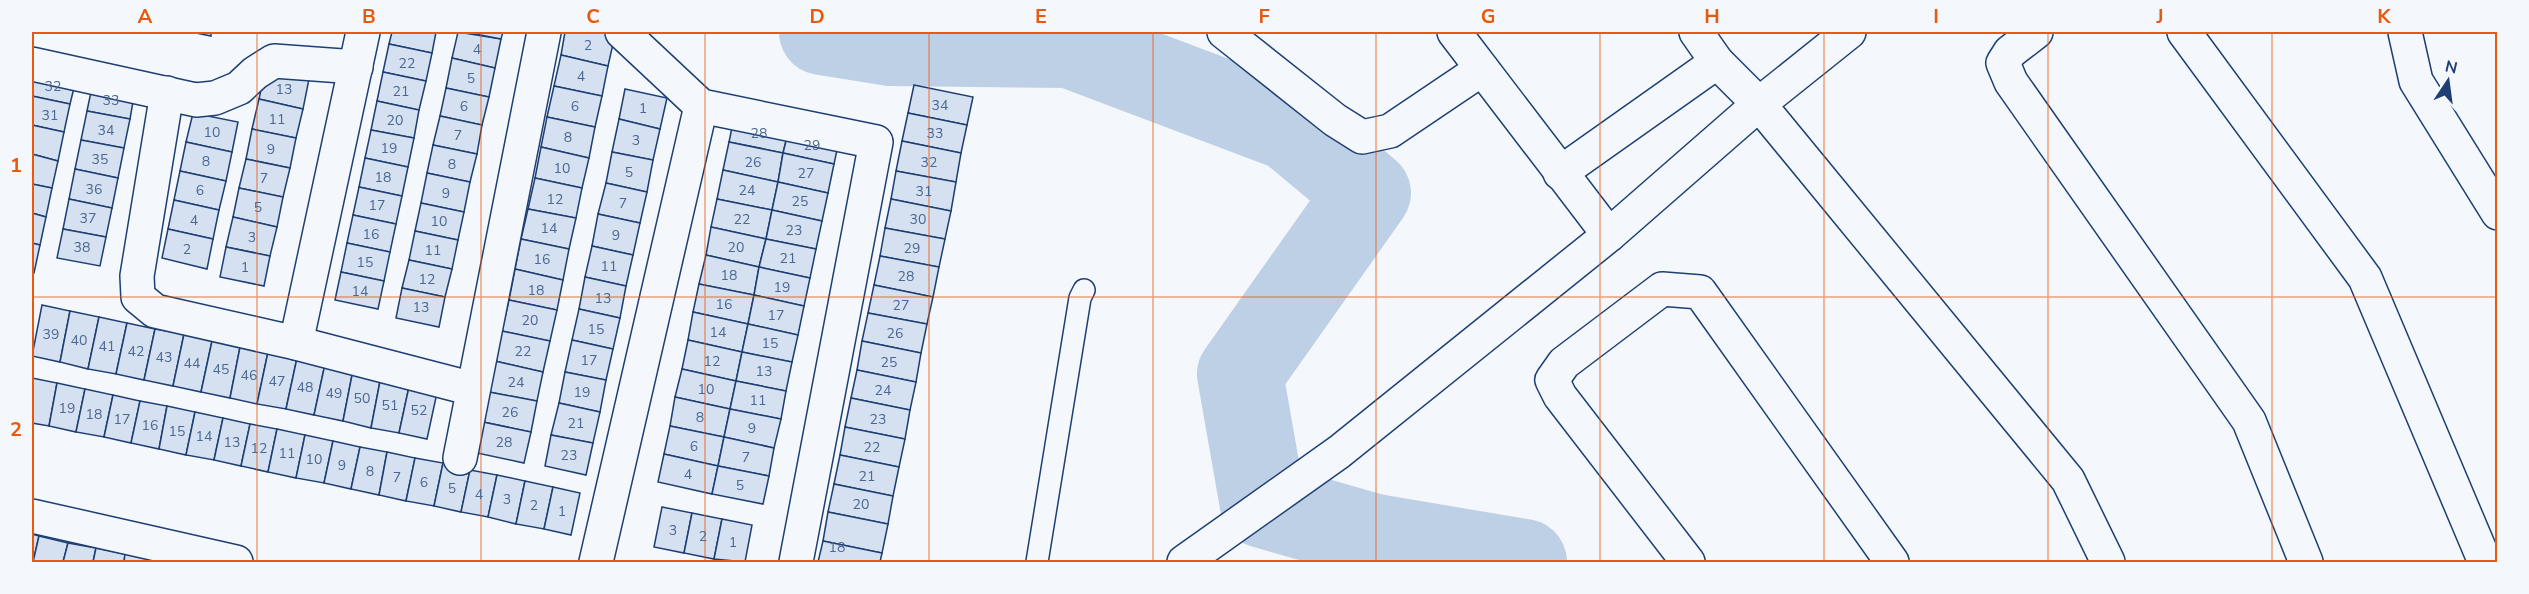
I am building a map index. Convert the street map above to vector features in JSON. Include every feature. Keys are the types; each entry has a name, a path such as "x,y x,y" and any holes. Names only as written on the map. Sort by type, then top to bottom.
{"street":[{"path":"296,344 363,32"},
{"path":"460,458 544,32"},
{"path":"622,32 701,106 876,142 796,562"},
{"path":"1224,32 1335,120 1362,137 1390,131 1482,69"},
{"path":"1454,32 1609,236"},
{"path":"1696,32 1717,62 1759,104 2068,480 2108,562"},
{"path":"1203,554 1339,452 1609,236 1759,104 1849,32"},
{"path":"2036,32 2010,52 2002,63 2011,82 2248,421 2306,562"},
{"path":"2184,32 2365,278 2485,562"},
{"path":"2405,32 2416,81 2498,213"},
{"path":"32,64 196,100 215,98 238,88 274,62 356,67"},
{"path":"1560,173 1717,62"},
{"path":"167,93 137,276 138,297 155,311 472,389"},
{"path":"596,562 701,106"},
{"path":"1688,562 1560,396 1552,380 1564,363 1662,289 1700,292 1892,562"},
{"path":"32,516 236,562"}],"lane":[{"path":"1037,562 1080,298 1084,290"}],"building":[{"path":"191,32 211,32 211,36"},
{"path":"392,32 436,32 432,53 389,44"},
{"path":"458,32 501,39 495,68 452,58"},
{"path":"465,32 503,32 501,39"},
{"path":"565,32 598,32 615,35 608,66 561,55"},
{"path":"389,44 432,53 426,81 383,72"},
{"path":"561,55 608,66 602,96 554,86"},
{"path":"452,58 495,68 489,97 446,88"},
{"path":"32,66 77,76 70,104 32,96"},
{"path":"265,70 309,79 303,109 259,99"},
{"path":"383,72 426,81 419,110 377,101"},
{"path":"93,82 135,90 130,119 87,111"},
{"path":"914,85 973,97 967,125 908,113"},
{"path":"554,86 602,96 595,127 547,117"},
{"path":"446,88 489,97 482,125 440,116"},
{"path":"625,89 667,98 660,129 619,119"},
{"path":"32,96 70,104 64,132 32,125"},
{"path":"259,99 303,109 296,138 252,129"},
{"path":"377,101 419,110 414,138 371,130"},
{"path":"87,111 130,119 124,148 81,140"},
{"path":"193,113 238,122 232,152 186,142"},
{"path":"735,113 790,125 783,153 729,142"},
{"path":"908,113 967,125 961,153 902,141"},
{"path":"440,116 482,125 477,154 433,145"},
{"path":"547,117 595,127 589,158 541,147"},
{"path":"619,119 660,129 653,160 612,152"},
{"path":"32,125 64,132 58,161 32,154"},
{"path":"790,125 840,136 834,164 783,153"},
{"path":"252,129 296,138 290,168 246,159"},
{"path":"371,130 414,138 408,167 365,158"},
{"path":"81,140 124,148 118,178 75,169"},
{"path":"902,141 961,153 956,182 896,171"},
{"path":"186,142 232,152 226,181 180,171"},
{"path":"729,142 783,153 778,182 723,170"},
{"path":"433,145 477,154 470,182 427,173"},
{"path":"541,147 589,158 582,188 535,178"},
{"path":"612,152 653,160 647,192 606,183"},
{"path":"783,153 834,164 828,193 778,182"},
{"path":"32,154 58,161 52,188 32,184"},
{"path":"365,158 408,167 402,196 359,187"},
{"path":"246,159 290,168 283,197 239,188"},
{"path":"75,169 118,178 112,208 69,199"},
{"path":"723,170 778,182 772,210 717,199"},
{"path":"180,171 226,181 219,210 174,200"},
{"path":"896,171 956,182 951,211 891,199"},
{"path":"427,173 470,182 464,212 421,203"},
{"path":"535,178 582,188 576,218 528,209"},
{"path":"778,182 828,193 822,221 772,210"},
{"path":"606,183 647,192 640,223 598,214"},
{"path":"32,184 52,188 46,217 32,213"},
{"path":"359,187 402,196 396,224 353,215"},
{"path":"239,188 283,197 277,227 233,217"},
{"path":"69,199 112,208 106,237 63,229"},
{"path":"717,199 772,210 766,239 711,227"},
{"path":"891,199 951,211 945,239 885,228"},
{"path":"174,200 219,210 213,239 168,229"},
{"path":"421,203 464,212 458,240 415,231"},
{"path":"528,209 576,218 569,249 521,239"},
{"path":"772,210 822,221 816,249 766,239"},
{"path":"32,213 46,217 40,245 32,243"},
{"path":"598,214 640,223 633,255 592,246"},
{"path":"353,215 396,224 390,252 347,243"},
{"path":"233,217 277,227 270,256 226,247"},
{"path":"711,227 766,239 759,267 706,255"},
{"path":"885,228 945,239 939,267 880,256"},
{"path":"63,229 106,237 100,266 57,258"},
{"path":"168,229 213,239 207,269 162,258"},
{"path":"415,231 458,240 452,269 409,260"},
{"path":"521,239 569,249 563,280 515,269"},
{"path":"766,239 816,249 810,278 759,267"},
{"path":"32,243 40,245 34,273 32,273"},
{"path":"347,243 390,252 384,281 341,272"},
{"path":"592,246 633,255 626,286 585,277"},
{"path":"226,247 270,256 264,286 220,277"},
{"path":"706,255 759,267 754,295 699,284"},
{"path":"880,256 939,267 933,297 874,285"},
{"path":"409,260 452,269 445,297 402,288"},
{"path":"759,267 810,278 804,306 754,295"},
{"path":"515,269 563,280 557,310 509,300"},
{"path":"341,272 384,281 378,309 335,300"},
{"path":"585,277 626,286 620,318 579,309"},
{"path":"699,284 754,295 748,324 693,312"},
{"path":"874,285 933,297 927,324 868,313"},
{"path":"402,288 445,297 439,327 396,318"},
{"path":"754,295 804,306 798,335 748,324"},
{"path":"509,300 557,310 550,341 502,331"},
{"path":"42,305 70,311 60,362 32,356"},
{"path":"579,309 620,318 613,349 572,340"},
{"path":"70,311 99,317 88,369 60,362"},
{"path":"693,312 748,324 742,352 688,340"},
{"path":"868,313 927,324 921,353 862,341"},
{"path":"99,317 127,323 116,374 88,369"},
{"path":"127,323 155,329 144,380 116,374"},
{"path":"748,324 798,335 792,362 742,352"},
{"path":"155,329 184,334 173,386 144,380"},
{"path":"502,331 550,341 543,372 495,361"},
{"path":"184,334 212,341 201,392 173,386"},
{"path":"572,340 613,349 606,380 565,372"},
{"path":"688,340 742,352 736,381 682,369"},
{"path":"212,341 240,347 230,398 201,392"},
{"path":"862,341 921,353 916,382 857,370"},
{"path":"240,347 268,352 257,404 230,398"},
{"path":"268,352 297,358 286,409 257,404"},
{"path":"742,352 792,362 786,391 736,381"},
{"path":"297,358 325,364 314,415 286,409"},
{"path":"495,361 543,372 537,401 489,392"},
{"path":"325,364 353,370 343,421 314,415"},
{"path":"682,369 736,381 730,409 675,397"},
{"path":"353,370 381,376 371,428 343,421"},
{"path":"857,370 916,382 910,410 851,398"},
{"path":"565,372 606,380 600,412 559,403"},
{"path":"381,376 410,382 399,433 371,428"},
{"path":"32,378 57,383 49,426 32,423"},
{"path":"736,381 786,391 781,419 730,409"},
{"path":"410,382 438,388 427,439 399,433"},
{"path":"57,383 85,389 76,432 49,426"},
{"path":"85,389 113,395 104,437 76,432"},
{"path":"489,392 537,401 531,432 483,422"},
{"path":"113,395 140,401 131,443 104,437"},
{"path":"675,397 730,409 724,437 670,426"},
{"path":"851,398 910,410 905,439 845,427"},
{"path":"140,401 167,406 159,449 131,443"},
{"path":"559,403 600,412 593,443 551,435"},
{"path":"167,406 195,412 186,455 159,449"},
{"path":"730,409 781,419 774,448 724,437"},
{"path":"195,412 223,418 214,460 186,455"},
{"path":"223,418 250,424 241,466 214,460"},
{"path":"483,422 531,432 524,463 477,453"},
{"path":"250,424 277,429 268,472 241,466"},
{"path":"670,426 724,437 718,466 664,454"},
{"path":"845,427 905,439 899,467 840,455"},
{"path":"277,429 305,435 296,478 268,472"},
{"path":"305,435 333,441 324,483 296,478"},
{"path":"551,435 593,443 586,475 545,466"},
{"path":"724,437 774,448 769,476 718,466"},
{"path":"333,441 360,447 351,489 324,483"},
{"path":"360,447 387,452 379,495 351,489"},
{"path":"387,452 415,458 406,501 379,495"},
{"path":"664,454 718,466 712,494 658,482"},
{"path":"840,455 899,467 893,496 834,484"},
{"path":"415,458 443,463 434,506 406,501"},
{"path":"443,463 470,470 461,512 434,506"},
{"path":"718,466 769,476 763,504 712,494"},
{"path":"470,470 497,475 488,517 461,512"},
{"path":"497,475 525,481 516,524 488,517"},
{"path":"525,481 553,487 544,529 516,524"},
{"path":"834,484 893,496 888,524 828,512"},
{"path":"553,487 580,493 571,535 544,529"},
{"path":"662,507 692,513 684,553 654,547"},
{"path":"828,512 888,524 882,553 823,541"},
{"path":"692,513 722,519 714,559 684,553"},
{"path":"722,519 752,525 745,562 714,559"},
{"path":"32,534 39,536 33,562 32,562"},
{"path":"39,536 68,543 63,562 33,562"},
{"path":"823,541 882,553 880,562 818,562"},
{"path":"68,543 96,548 93,562 63,562"},
{"path":"96,548 125,554 124,562 93,562"},
{"path":"125,554 155,560 154,562 124,562"}],"waterway":[{"path":"822,32 891,43 1070,45 1290,128 1368,193 1240,374 1263,505 1375,537 1524,562"}]}
